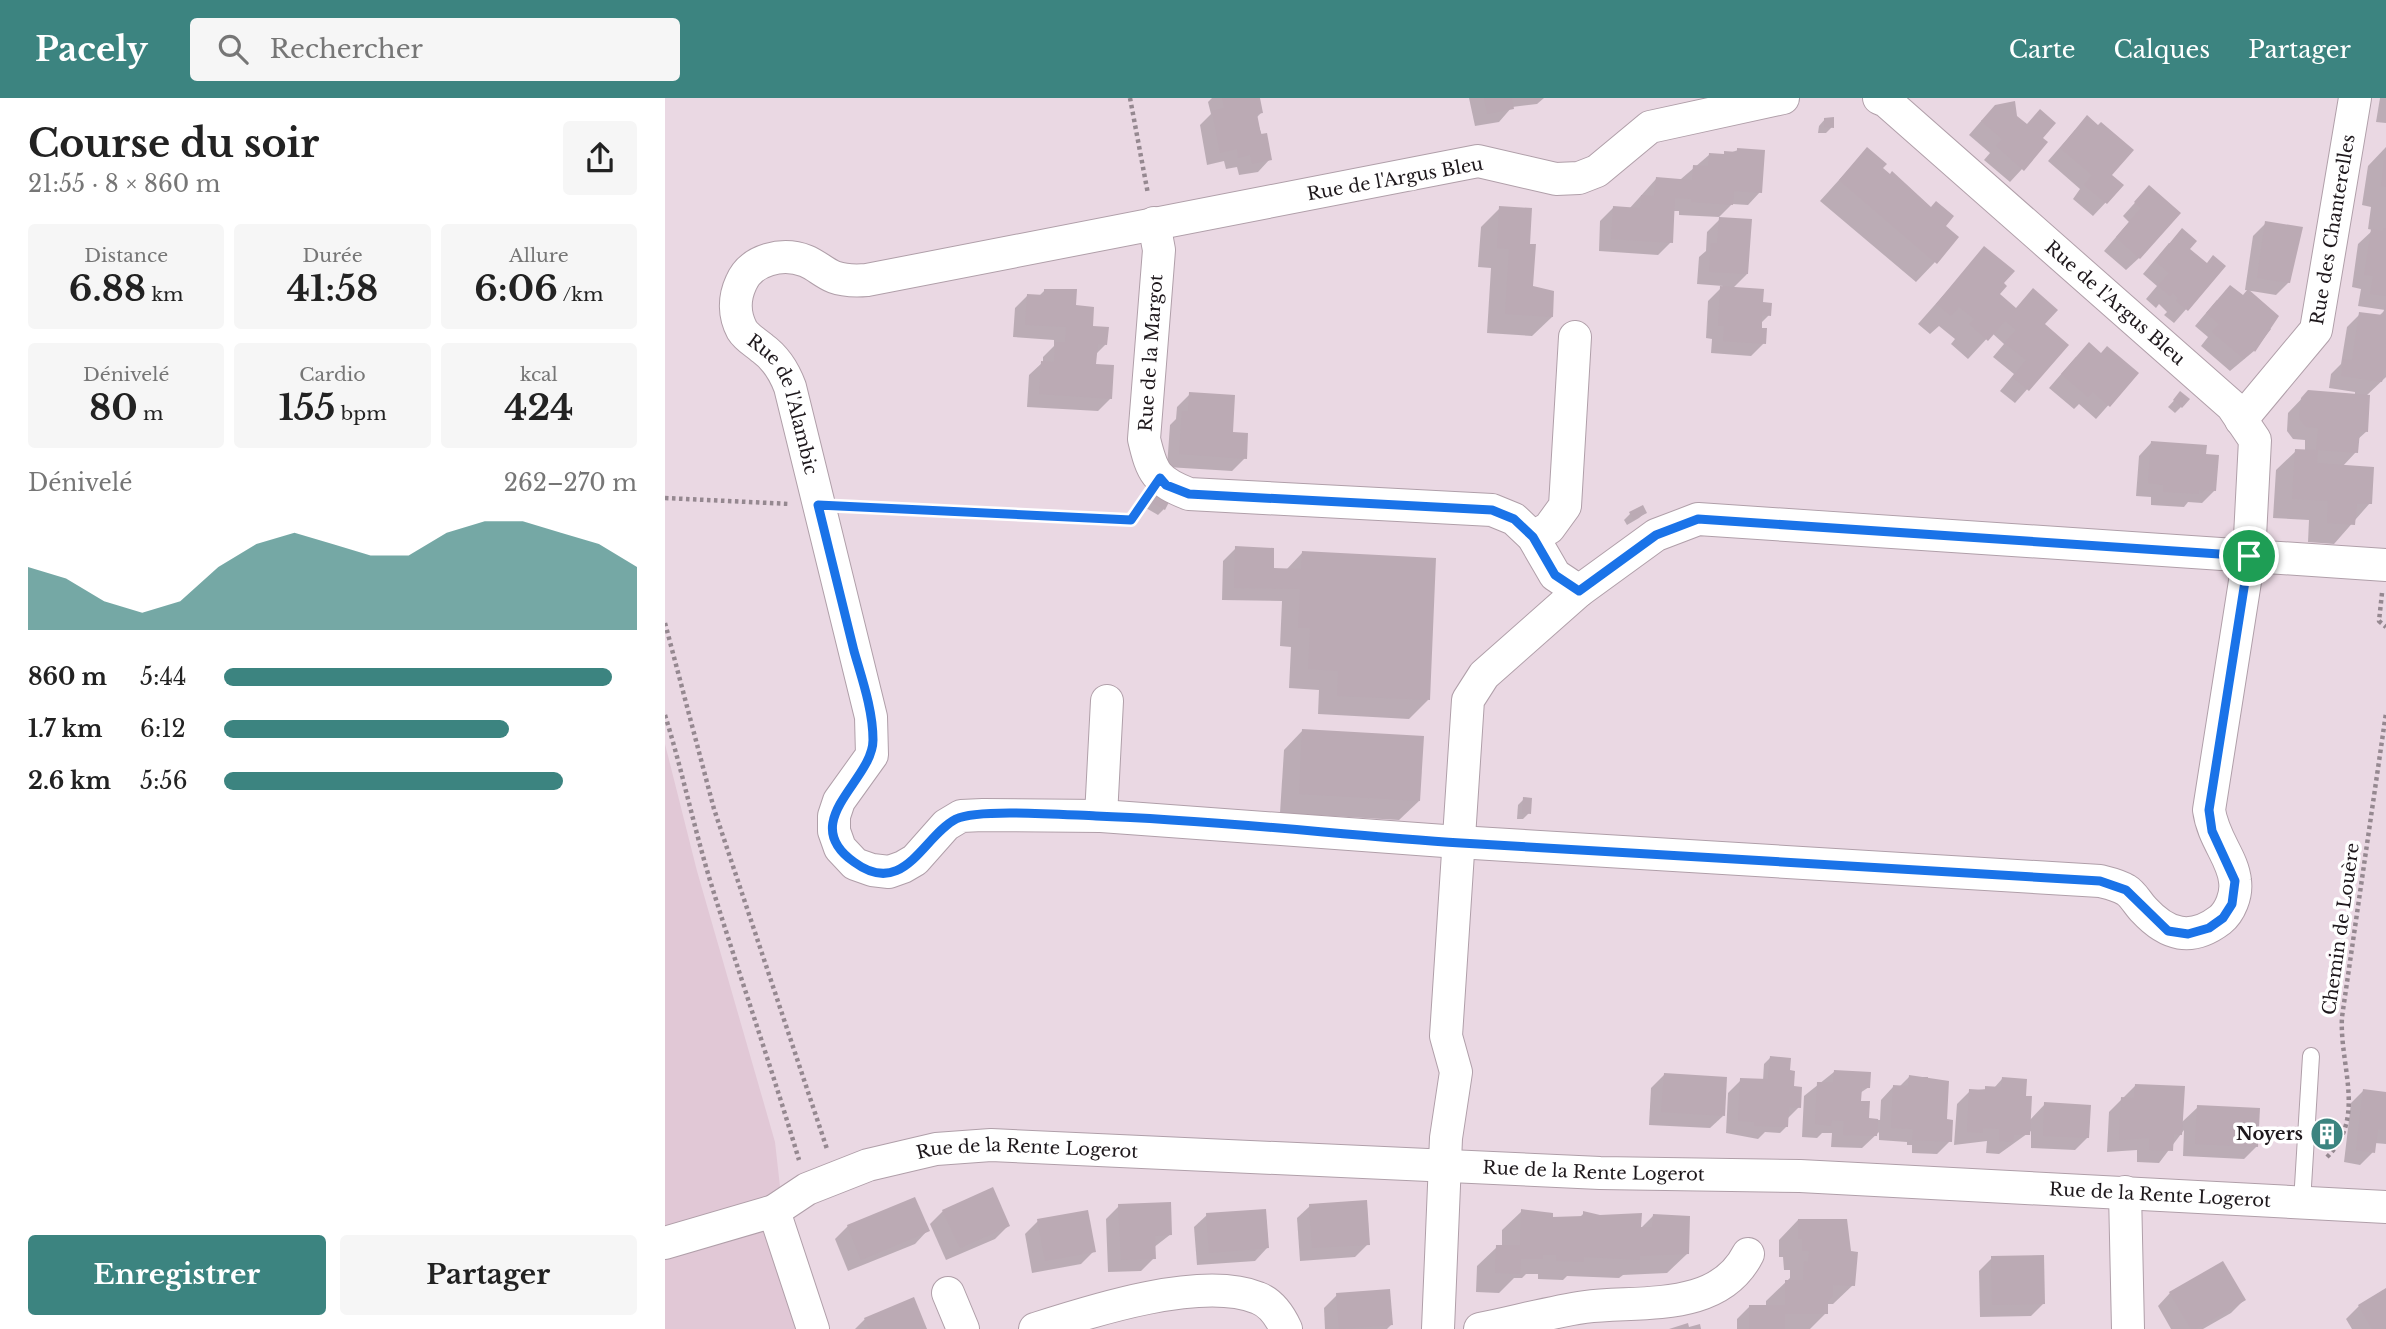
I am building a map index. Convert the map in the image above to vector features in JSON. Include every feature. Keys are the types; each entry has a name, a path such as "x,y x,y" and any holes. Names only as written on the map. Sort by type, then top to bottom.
{"street":[{"name":"Rue de l'Argus Bleu","path":"1154,223 1478,161 1545,177 1579,178 1597,171 1635,136 1650,127 1783,98"},
{"name":"Rue de l'Argus Bleu","path":"1458,842 2100,881 2126,890 2168,931 2188,934 2209,928 2223,918 2232,904 2235,881 2212,831 2209,810 2249,556 2255,440 2232,406 1886,101 1879,98"},
{"name":"Rue des Chanterelles","path":"2241,420 2316,330 2355,98"},
{"name":"Rue de la Margot","path":"1154,223 1159,250 1144,439 1151,468 1160,478"},
{"name":"Rue de l'Alambic","path":"1154,223 866,280 848,281 832,276 791,256 772,258 757,264 743,277 736,293 736,312 742,330 784,371 871,717 872,755 839,800 834,816 834,831 840,848 855,863 872,870 889,872 915,860 936,832 961,816 1101,816 1458,842"},
{"path":"1533,537 1549,528 1565,506 1575,337"},
{"path":"1160,478 1166,485 1189,494 1492,510 1514,519 1533,537 1555,575 1579,591"},
{"path":"1439,1329 1444,1166 1456,1072 1446,1036 1468,700 1484,675 1579,591 1656,535 1698,519 2386,565"},
{"path":"1101,816 1107,701"},
{"name":"Rue de la Rente Logerot","path":"665,1243 773,1212 807,1189 868,1165 936,1149 991,1144 1600,1173 1787,1175 2386,1207"},
{"path":"2125,1192 2128,1329"},
{"path":"773,1212 813,1329"},
{"path":"1480,1329 1586,1307 1647,1304 1703,1293 1728,1281 1741,1269 1748,1254"},
{"path":"1035,1329 1133,1301 1201,1292 1234,1292 1259,1298 1275,1310 1286,1329"},
{"path":"948,1293 963,1329"}],"lane":[{"path":"2302,1202 2311,1056"}],"path":[{"path":"1130,98 1154,223"},
{"path":"665,498 1131,520 1160,478"},
{"path":"665,623 713,808 836,1176"},
{"name":"Chemin de Louère","path":"2304,1171 2334,1151 2348,1122 2349,1084 2342,1017 2386,713"},
{"path":"665,715 688,790 712,888 769,1056 807,1189"}],"shaded area":[{"path":"665,744 697,871 775,1142 796,1329 665,1329"}],"building":[{"path":"1222,98 1260,98 1263,113 1257,114 1261,134 1267,133 1272,160 1252,164 1250,155 1238,158 1237,149 1220,153 1212,111 1224,108"},
{"path":"1484,98 1512,98 1514,109 1487,114"},
{"path":"2015,101 2017,116 2027,124 2040,109 2056,123 2043,138 2048,142 2024,171 1996,146 2002,139 1981,121 1995,105"},
{"path":"2087,115 2098,125 2101,122 2134,150 2112,175 2124,185 2107,204 2084,185 2092,175 2060,148"},
{"path":"1834,117 1834,128 1824,127 1824,118"},
{"path":"1867,147 1887,164 1883,168 1890,174 1892,171 1931,207 1936,201 1954,216 1946,226 1959,237 1937,264 1839,180"},
{"path":"1737,148 1765,150 1762,193 1734,191 1733,205 1675,198 1673,243 1611,239 1613,206 1640,208 1641,195 1654,196 1656,177 1692,180 1693,165 1708,166 1709,153 1737,152"},
{"path":"2386,160 2386,187 2381,186"},
{"path":"2149,185 2181,213 2140,259 2116,237 2141,208 2134,202"},
{"path":"1499,206 1532,208 1530,244 1536,244 1533,286 1554,291 1553,317 1505,314 1509,249 1497,248"},
{"path":"1719,217 1752,219 1748,274 1709,272 1711,243 1717,243"},
{"path":"2265,221 2303,227 2290,283 2257,278"},
{"path":"2182,228 2197,241 2190,249 2207,263 2213,255 2226,266 2188,311 2176,301 2178,298 2173,293 2170,296 2158,286 2169,273 2155,261"},
{"path":"2383,228 2386,228 2386,296 2370,294 2373,276 2364,275 2371,229 2383,231"},
{"path":"1984,246 2015,271 2004,283 2007,286 2000,294 2016,308 2033,288 2058,310 2045,324 2069,345 2029,391 2012,377 2026,360 2004,343 2016,330 2005,321 1988,341 1969,324 1974,319 1959,307 1951,316 1936,304"},
{"path":"2230,285 2243,295 2248,289 2279,316 2255,352 2253,349 2244,359 2212,332 2219,324 2206,313"},
{"path":"1720,286 1764,289 1763,302 1772,303 1771,316 1762,315 1762,328 1767,328 1766,344 1723,341 1724,326 1718,326"},
{"path":"1044,289 1077,289 1076,305 1094,307 1093,326 1109,327 1107,345 1098,344 1096,364 1114,365 1112,399 1039,394 1041,361 1054,362 1055,342 1065,342 1066,327 1025,325 1027,294 1044,295"},
{"path":"2385,304 2386,366 2382,382 2341,376 2343,359 2352,360 2359,312 2383,315"},
{"path":"2089,342 2101,353 2107,346 2139,373 2110,407 2093,392 2088,397 2061,374"},
{"path":"2308,390 2370,395 2368,432 2360,431 2358,453 2318,450 2317,463 2374,467 2372,504 2357,504 2355,525 2327,523 2328,501 2292,499 2295,449 2316,450 2318,428 2306,427 2299,418 2301,398"},
{"path":"2180,391 2190,399 2182,408 2173,400"},
{"path":"1189,392 1235,395 1233,432 1248,433 1247,459 1179,454 1182,411 1188,411"},
{"path":"2151,441 2207,445 2206,454 2219,455 2216,491 2199,490 2199,494 2163,492 2163,485 2148,483"},
{"path":"1154,495 1169,502 1165,510 1151,502"},
{"path":"1643,505 1647,513 1633,520 1629,512"},
{"path":"1235,546 1274,548 1274,568 1301,569 1302,551 1436,558 1430,700 1337,696 1338,671 1308,669 1310,628 1298,628 1300,589 1234,588"},
{"path":"1302,729 1424,736 1420,801 1299,794"},
{"path":"1523,797 1532,798 1531,814 1522,813"},
{"path":"1770,1056 1791,1058 1790,1070 1795,1071 1794,1086 1802,1087 1801,1108 1789,1107 1788,1127 1754,1126 1754,1122 1738,1121 1740,1078 1768,1079"},
{"path":"1834,1070 1871,1072 1870,1088 1862,1088 1861,1101 1870,1101 1869,1118 1878,1119 1877,1136 1843,1135 1844,1121 1832,1120 1831,1126 1815,1124 1817,1082 1833,1082"},
{"path":"1664,1073 1727,1077 1725,1116 1661,1112"},
{"path":"1909,1075 1949,1081 1947,1119 1953,1120 1952,1142 1912,1140 1913,1129 1891,1128 1893,1085 1908,1086"},
{"path":"2002,1077 2027,1079 2026,1096 2032,1096 2030,1135 2014,1135 2013,1142 1999,1141 1999,1129 1983,1128 1983,1133 1967,1132 1969,1089 2001,1087"},
{"path":"2135,1084 2185,1086 2182,1135 2174,1134 2173,1151 2149,1150 2149,1138 2119,1140 2121,1097 2134,1098"},
{"path":"2363,1089 2386,1092 2386,1130 2378,1129 2375,1153 2356,1150"},
{"path":"2044,1102 2091,1105 2089,1138 2043,1136"},
{"path":"2197,1105 2260,1108 2258,1147 2195,1144"},
{"name":"Noyers","path":"2323,1126 2332,1126 2332,1142 2322,1141"},
{"path":"993,1187 1010,1226 960,1248 942,1210"},
{"path":"915,1197 930,1231 861,1260 847,1225"},
{"path":"1367,1200 1370,1245 1312,1248 1309,1204"},
{"path":"1171,1202 1172,1235 1155,1236 1156,1259 1121,1260 1118,1204"},
{"path":"1266,1209 1269,1248 1209,1253 1206,1213"},
{"path":"1521,1209 1553,1213 1553,1217 1583,1216 1583,1211 1600,1215 1642,1213 1641,1227 1652,1227 1653,1214 1690,1216 1689,1254 1640,1256 1640,1260 1584,1257 1584,1262 1556,1261 1556,1255 1543,1255 1543,1259 1521,1259 1520,1274 1495,1273 1496,1245 1520,1245"},
{"path":"1088,1210 1096,1252 1045,1261 1037,1219"},
{"path":"1798,1219 1847,1219 1851,1251 1858,1252 1855,1286 1833,1285 1833,1296 1828,1301 1828,1314 1785,1314 1785,1329 1749,1329 1749,1305 1785,1305 1785,1280 1803,1280 1804,1261 1808,1262 1809,1251 1802,1251 1802,1239 1798,1239"},
{"path":"2044,1255 2045,1304 1992,1305 1991,1256"},
{"path":"2223,1261 2246,1300 2196,1329 2191,1329 2169,1292"},
{"path":"2386,1288 2386,1329 2372,1329 2358,1305"},
{"path":"1390,1289 1393,1325 1339,1329 1336,1293"},
{"path":"914,1297 927,1329 869,1329 864,1318"},
{"path":"1688,1323 1689,1327 1700,1324 1701,1329 1669,1329"}],"place":[{"name":"Noyers","path":"2327,1134"}],"route":[{"path":"1160,478 1166,485 1189,494 1492,510 1514,519 1544,552 1555,575 1579,591 1656,535 1677,524 1698,519 2249,556 2209,810 2212,831 2235,881 2232,904 2223,918 2209,928 2188,934 2168,931 2126,890 2100,881 1822,862 1458,842 1101,816 983,814 961,816 946,825 936,832 915,860 889,872 872,870 855,863 840,848 834,831 834,816 839,800 865,769 872,755 873,737 871,717 818,505 1131,520 1160,478"}]}
